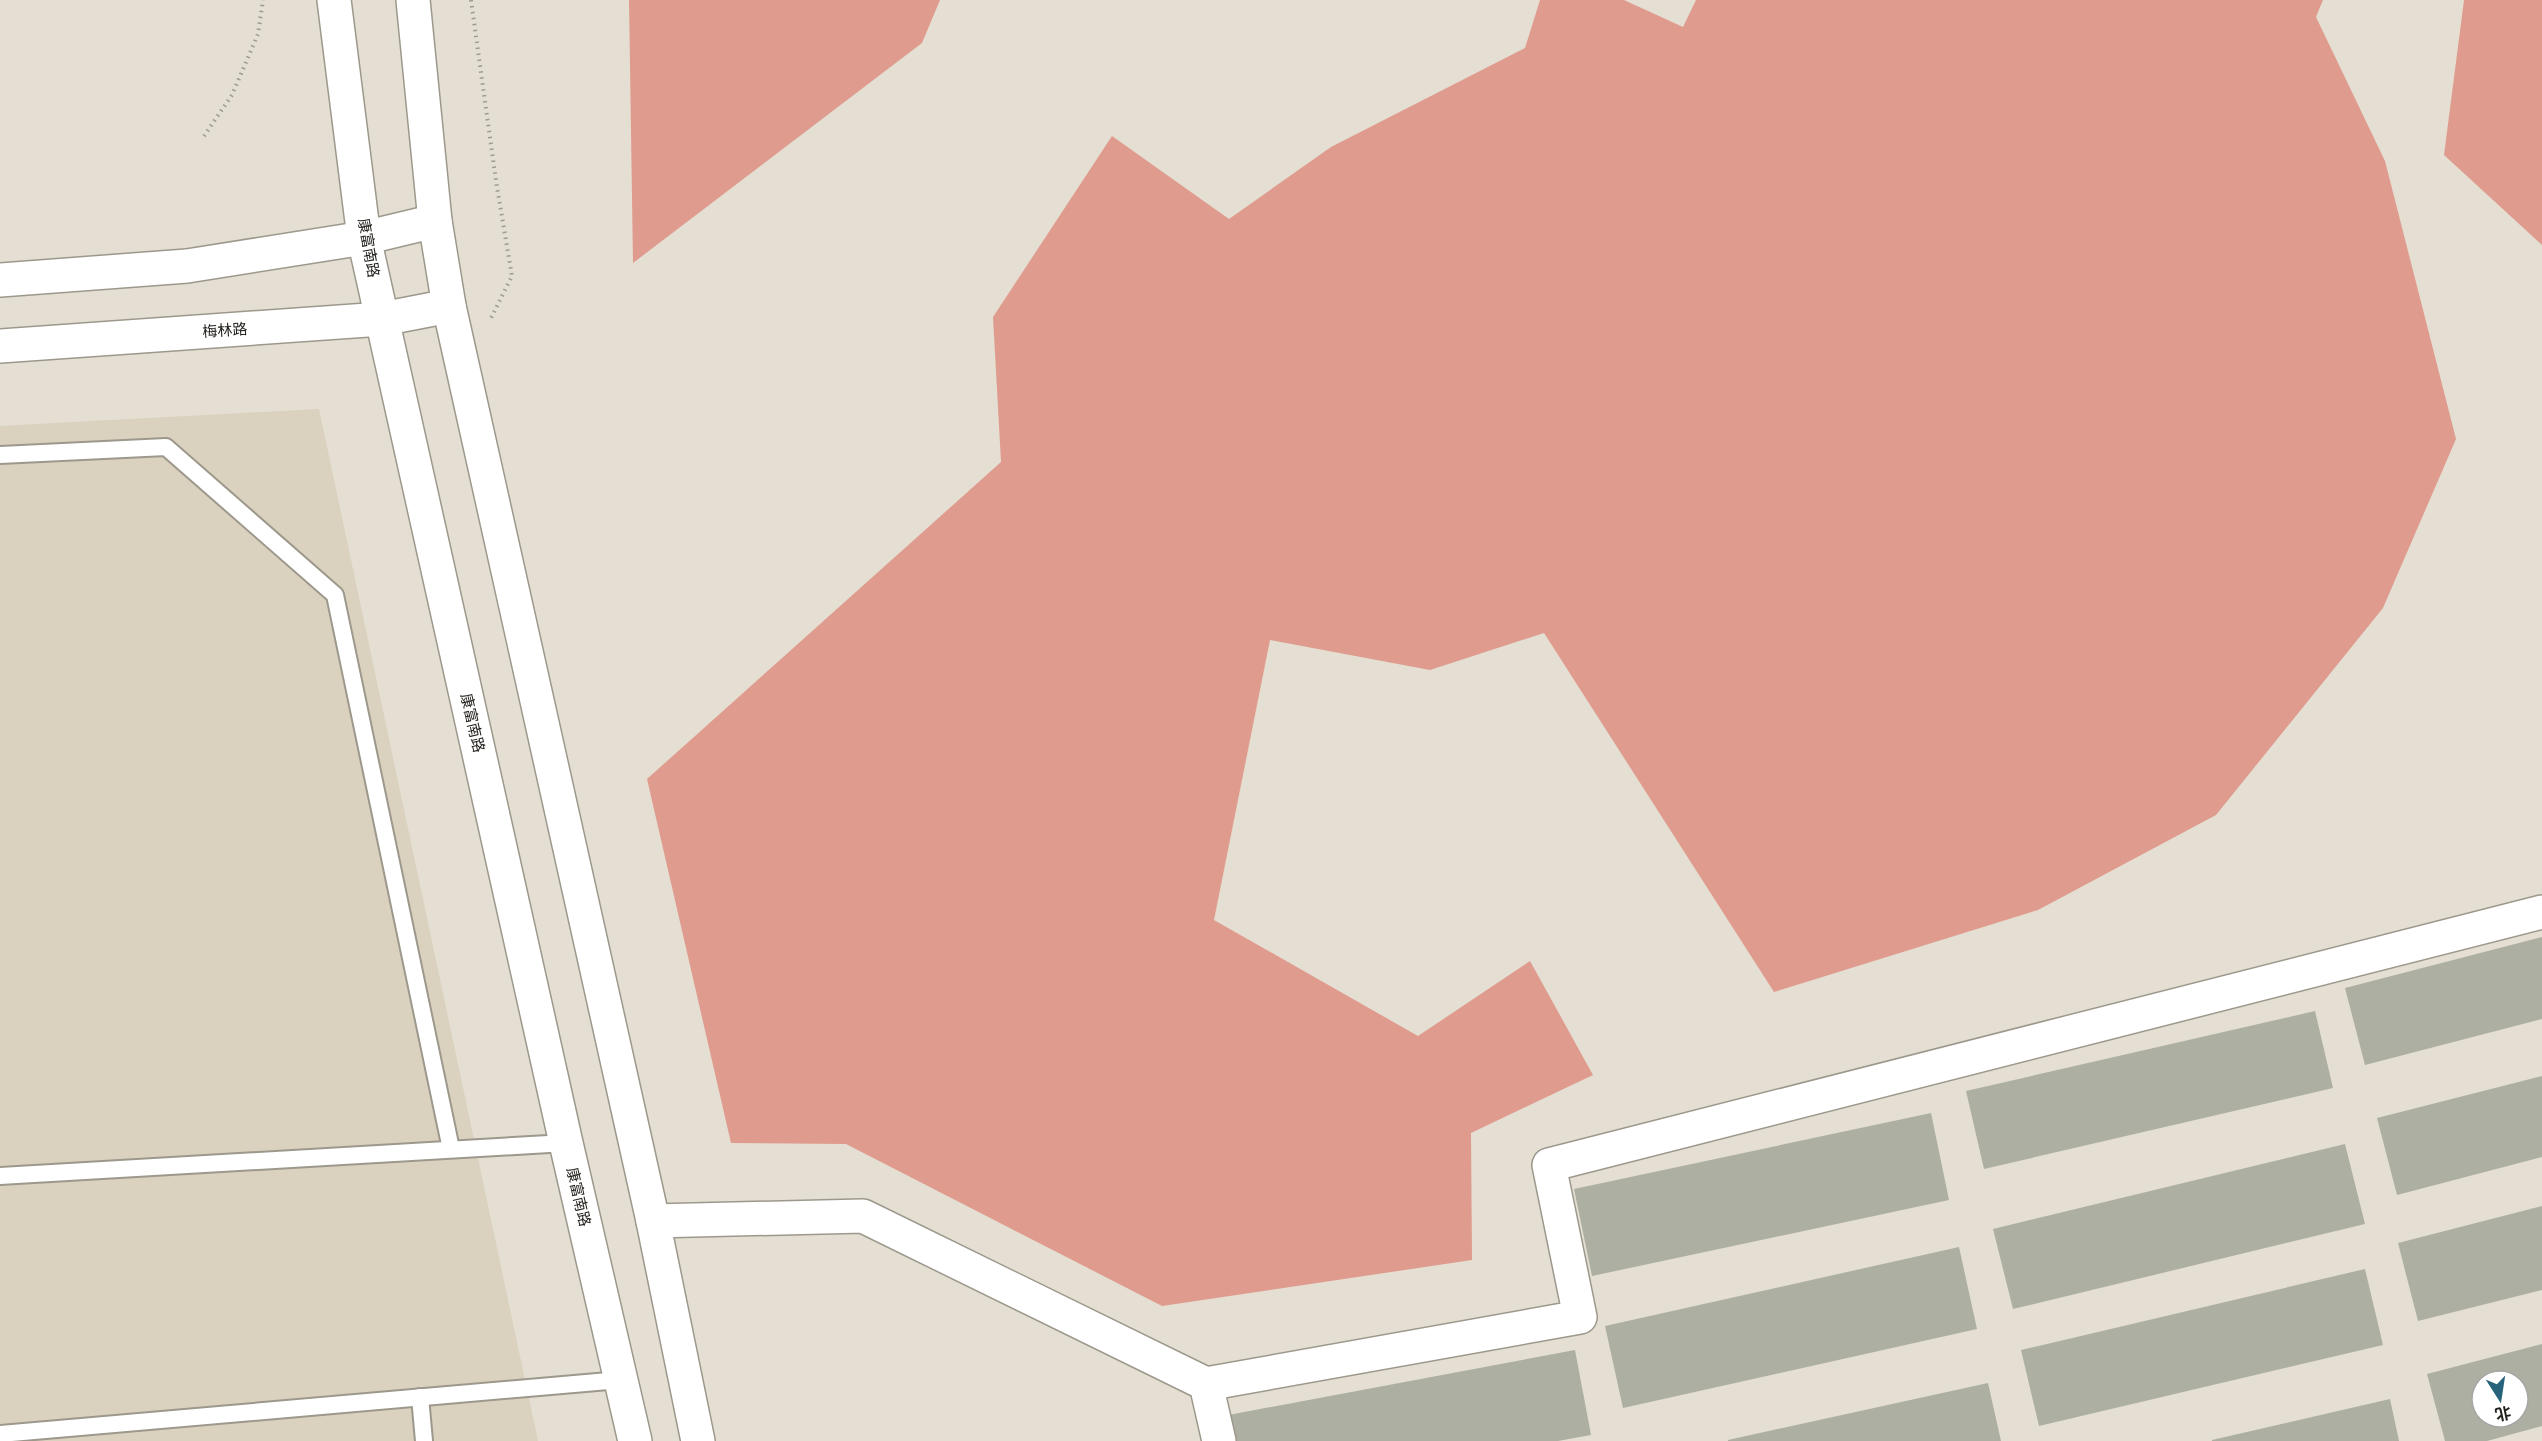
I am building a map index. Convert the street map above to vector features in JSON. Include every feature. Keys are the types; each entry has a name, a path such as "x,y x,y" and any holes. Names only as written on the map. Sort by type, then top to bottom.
{"street":[{"name":"康富南路","path":"334,0 364,238 566,1143 635,1441"},
{"path":"413,0 435,221 449,306 653,1221 698,1441"},
{"path":"0,280 187,266 364,238 435,221"},
{"name":"梅林路","path":"0,346 382,319 449,306"},
{"path":"653,1221 863,1216 1206,1383 1580,1317 1549,1165 2542,912"},
{"path":"1206,1383 1219,1441"}],"lane":[{"path":"0,455 166,447 335,595 451,1149"},
{"path":"0,1176 566,1143"},
{"path":"0,1434 620,1380"},
{"path":"420,1397 424,1441"}],"path":[{"path":"204,136 232,95 258,34 263,0"},
{"path":"471,0 496,181 512,276 491,319"}],"shaded area":[{"path":"629,0 940,0 922,43 633,263"},
{"path":"1540,0 1624,0 1683,27 1696,0 2323,0 2316,17 2385,161 2456,439 2383,608 2216,815 2038,910 1774,992 1544,633 1430,670 1270,640 1214,920 1418,1036 1530,961 1593,1075 1471,1133 1472,1260 1162,1306 846,1144 731,1143 647,779 1001,462 993,317 1112,136 1229,219 1331,147 1525,48"},
{"path":"2464,0 2542,0 2542,245 2444,155"},
{"path":"319,409 538,1441 0,1441 0,426"}],"building":[{"path":"2542,937 2542,1019 2365,1065 2345,988"},
{"path":"2315,1011 2333,1088 1984,1169 1966,1091"},
{"path":"2542,1076 2542,1157 2397,1195 2377,1118"},
{"path":"1931,1113 1949,1200 1592,1276 1574,1189"},
{"path":"2345,1144 2365,1224 2013,1309 1993,1229"},
{"path":"2542,1206 2542,1290 2418,1321 2398,1243"},
{"path":"1959,1247 1977,1329 1623,1408 1605,1326"},
{"path":"2365,1269 2383,1345 2039,1426 2021,1350"},
{"path":"2542,1344 2542,1426 2487,1441 2445,1441 2427,1374"},
{"path":"1575,1350 1591,1435 1558,1441 1228,1441 1223,1416"},
{"path":"1988,1383 2001,1441 1728,1441 1728,1440"},
{"path":"2390,1399 2399,1441 2212,1441 2212,1440"}]}
